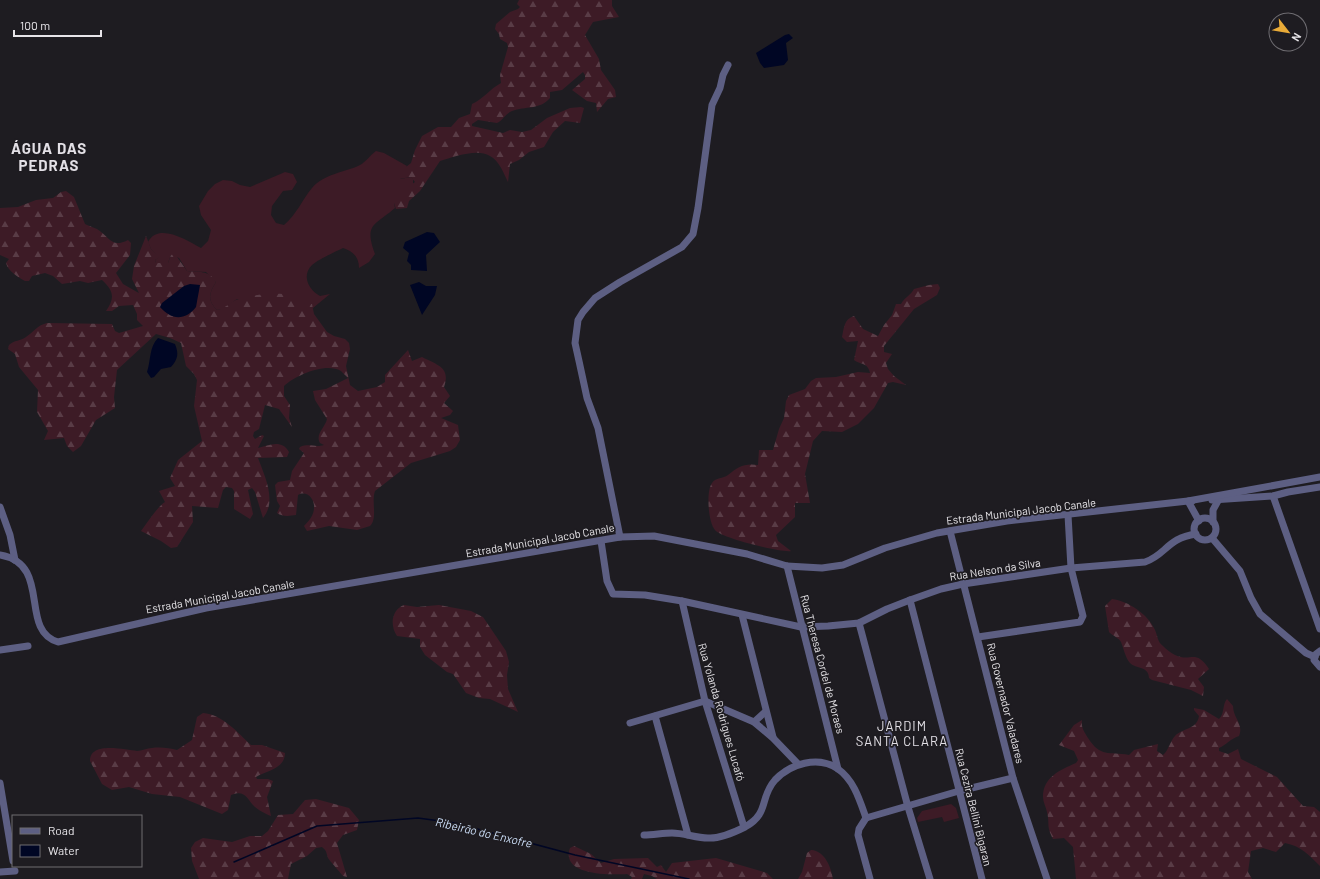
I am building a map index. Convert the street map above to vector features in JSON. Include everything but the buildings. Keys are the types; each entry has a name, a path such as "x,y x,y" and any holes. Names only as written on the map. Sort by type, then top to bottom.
{"street":[{"path":"620,537 598,428 587,398 575,343 578,320 595,298 682,246 693,234 712,105 720,88 723,75 728,66"},
{"name":"Estrada Municipal Jacob Canale","path":"15,560 24,568 32,583 41,630 47,636 58,642 206,608 464,565 578,543 601,541 620,537 654,536 747,554 787,566 822,568 843,565 865,558 885,548 950,531 1007,521 1068,516 1188,501 1320,477"},
{"path":"1199,521 1188,501 1273,496 1320,487"},
{"path":"1273,496 1320,629"},
{"path":"1212,538 1216,528 1213,522 1213,510 1220,499"},
{"path":"0,507 10,536 15,560"},
{"path":"978,637 1080,622 1082,616 1071,568 1068,516"},
{"path":"1212,538 1205,540 1196,534 1195,527 1199,521 1206,518 1213,522"},
{"name":"Rua Governador Valadares","path":"950,531 962,584 978,637 1013,778 1047,879"},
{"name":"Rua Nelson da Silva","path":"601,541 607,582 613,594 645,595 682,601 801,627 859,623 910,600 941,589 962,584 1071,568 1145,562 1154,559 1173,541 1184,536 1196,534"},
{"path":"1212,538 1240,571 1251,598 1260,614 1306,652 1315,657"},
{"path":"0,555 15,560"},
{"name":"Rua Theresa Cordel de Moraes","path":"787,566 801,627 838,768"},
{"name":"Rua Cezira Bellini Bigaran","path":"910,600 982,879"},
{"name":"Rua Yolanda Rodrigues Lucafó","path":"682,601 705,701 744,827"},
{"path":"742,615 765,712 773,738"},
{"path":"859,623 908,806 930,879"},
{"path":"0,650 28,646"},
{"path":"1320,651 1315,657 1315,663 1320,667"},
{"path":"630,723 705,701 754,722 773,738 798,764"},
{"path":"754,722 765,712"},
{"path":"655,716 688,835"},
{"path":"644,835 672,833 709,839 725,835 744,827 761,815 766,796 775,780 798,764 809,762 838,768 850,781 857,793 866,818"},
{"path":"870,879 858,835 859,828 866,818 959,791 1013,778"},
{"path":"0,783 3,816 12,856"},
{"path":"0,872 14,868 16,879"}],"green space":[{"path":"519,0 612,0 612,6 619,17 593,22 585,35 599,59 601,70 615,90 616,97 608,99 597,112 596,103 587,101 572,90 585,79 583,72 562,90 550,92 550,98 542,104 512,111 497,123 478,120 472,124 472,126 503,133 510,130 522,132 531,130 547,118 570,108 584,108 580,123 565,121 553,132 544,147 529,152 519,160 510,164 508,182 499,164 490,156 472,153 459,156 440,161 420,191 409,201 407,208 396,209 394,203 391,204 401,192 415,182 411,177 399,179 396,175 411,163 415,150 422,136 438,127 451,127 459,118 470,114 472,104 501,83 500,75 508,47 507,43 500,39 499,34 495,29 496,24 510,12 520,7 517,4"},
{"path":"376,151 384,153 407,166 400,179 411,177 413,179 413,184 394,203 395,208 373,226 371,237 375,254 369,262 359,268 355,255 343,248 312,265 307,274 310,286 320,296 330,294 313,308 305,304 237,299 223,309 217,310 210,300 212,290 216,282 206,272 187,271 179,258 171,255 168,263 156,263 155,260 159,257 151,249 148,242 153,236 159,233 173,234 201,248 208,241 211,230 201,215 199,206 208,191 215,184 223,180 232,181 240,185 250,187 285,172 293,174 297,182 292,190 283,191 272,206 271,215 276,223 284,225 317,183 329,176 360,165"},
{"path":"66,191 74,197 85,224 97,229 114,242 118,243 128,240 131,243 130,255 116,273 123,284 139,293 132,279 134,266 146,236 151,249 160,257 155,260 156,263 168,263 171,255 175,254 187,271 203,272 213,278 216,282 210,296 210,300 217,310 233,301 264,294 283,294 299,299 305,304 312,304 314,314 327,332 345,339 349,343 350,349 346,366 350,385 358,391 377,387 385,382 385,375 408,350 412,361 422,357 437,365 446,375 444,387 450,396 444,403 453,411 450,415 441,418 458,425 460,440 456,447 450,451 411,463 375,491 374,519 370,526 357,530 329,526 307,531 304,526 311,518 314,511 313,501 310,496 304,494 298,495 296,515 282,515 277,513 280,506 277,501 275,485 278,482 290,480 292,471 304,453 299,449 300,447 307,445 324,445 320,443 319,434 327,419 315,400 313,391 326,389 348,378 341,371 334,369 327,368 311,371 295,378 284,386 284,396 290,405 289,418 292,427 279,409 265,405 259,429 254,432 253,436 255,439 262,435 264,436 258,448 279,444 283,445 289,452 287,457 258,458 266,481 269,497 267,511 263,518 255,492 252,488 248,490 253,514 250,519 234,509 234,491 232,488 226,487 223,490 218,508 192,506 193,522 177,547 171,548 141,531 165,502 159,491 175,486 170,478 178,460 202,441 194,406 197,380 194,374 186,366 181,343 156,334 117,370 114,397 115,408 96,420 81,446 73,452 67,446 64,438 44,440 48,431 37,412 38,390 19,367 15,354 8,349 11,343 24,338 38,327 47,323 112,324 115,331 119,333 143,326 137,320 137,314 133,305 119,306 112,311 106,311 111,302 112,295 109,288 102,280 88,283 80,281 62,284 53,276 45,273 32,276 29,281 25,281 16,276 9,269 6,263 9,259 0,255 0,208 18,207 36,200 53,198 61,192"},
{"path":"938,284 940,288 937,295 914,309 884,346 884,352 892,354 886,363 888,369 894,376 906,385 893,382 888,383 874,408 858,424 842,432 822,431 813,441 805,474 810,503 795,503 795,517 776,535 778,541 791,551 776,550 752,544 728,537 715,530 709,514 708,499 712,483 742,466 758,465 759,450 773,450 784,418 786,401 789,395 805,389 811,381 816,378 836,377 858,372 870,373 866,365 854,360 858,341 847,342 842,337 845,324 848,319 854,316 863,329 878,336 892,315 896,304 901,304 914,289"},
{"path":"1112,599 1131,605 1143,614 1152,624 1160,642 1170,652 1185,658 1196,657 1204,663 1209,669 1198,679 1204,687 1203,696 1191,690 1152,680 1149,678 1147,671 1133,665 1128,661 1120,641 1109,632 1105,606"},
{"path":"404,605 417,607 439,605 471,611 483,617 506,651 509,662 507,675 508,689 518,712 490,699 479,698 466,693 453,674 447,672 425,655 420,647 420,639 397,636 393,628 394,614"},
{"path":"1227,699 1233,706 1240,732 1239,736 1219,748 1219,751 1228,754 1238,749 1241,759 1277,777 1303,806 1314,807 1320,812 1320,866 1296,846 1285,843 1276,852 1263,848 1251,851 1248,872 1252,879 1076,879 1073,847 1064,838 1053,839 1049,828 1047,810 1043,801 1044,790 1049,779 1064,768 1076,763 1078,760 1074,751 1059,745 1074,725 1082,720 1082,727 1088,738 1097,749 1101,751 1129,755 1134,750 1158,744 1157,751 1163,755 1178,733 1192,726 1198,721 1199,716 1194,708 1204,710 1219,719"},
{"path":"203,713 210,714 223,720 251,745 262,745 285,753 282,763 274,769 256,777 257,779 268,779 273,781 267,797 271,816 258,809 243,794 240,793 231,795 228,810 222,814 180,797 152,794 129,787 112,790 102,784 90,761 92,755 96,751 109,748 137,751 150,748 168,748 177,750 192,740 197,717"},
{"path":"316,799 349,808 359,820 357,830 343,835 337,843 347,877 343,876 328,858 326,851 322,847 316,848 307,856 291,864 288,879 199,879 192,861 191,848 195,842 203,838 232,842 250,836 262,836 268,831 278,815 293,814 305,800"},
{"path":"951,804 956,808 959,818 944,822 942,817 918,822 917,818 922,811"},
{"path":"574,846 591,854 601,863 614,859 648,858 657,867 661,865 666,872 672,863 716,858 767,873 773,879 657,879 644,874 642,879 631,879 632,877 627,874 599,874 579,869 572,864 569,857 570,848"},
{"path":"811,850 824,856 831,870 833,879 798,879 802,872 807,853"}],"water":[{"path":"789,34 793,38 786,43 788,60 784,65 764,68 756,53"},
{"path":"427,232 434,233 440,242 426,255 427,271 411,270 411,265 407,261 409,253 403,248 405,242"},
{"path":"419,282 426,286 437,286 435,295 422,315 410,285"},
{"path":"190,284 200,285 196,307 192,312 183,317 178,317 169,314 160,307 162,303 184,286"},
{"path":"158,338 175,344 177,356 171,367 161,369 154,377 151,378 147,372 153,345"}],"waterway":[{"name":"Ribeirão do Enxofre","path":"234,862 317,826 418,818 455,823 575,855 689,879"}],"district":[{"name":"ÁGUA DAS PEDRAS","path":"49,156"},
{"name":"JARDIM SANTA CLARA","path":"902,734"}]}
